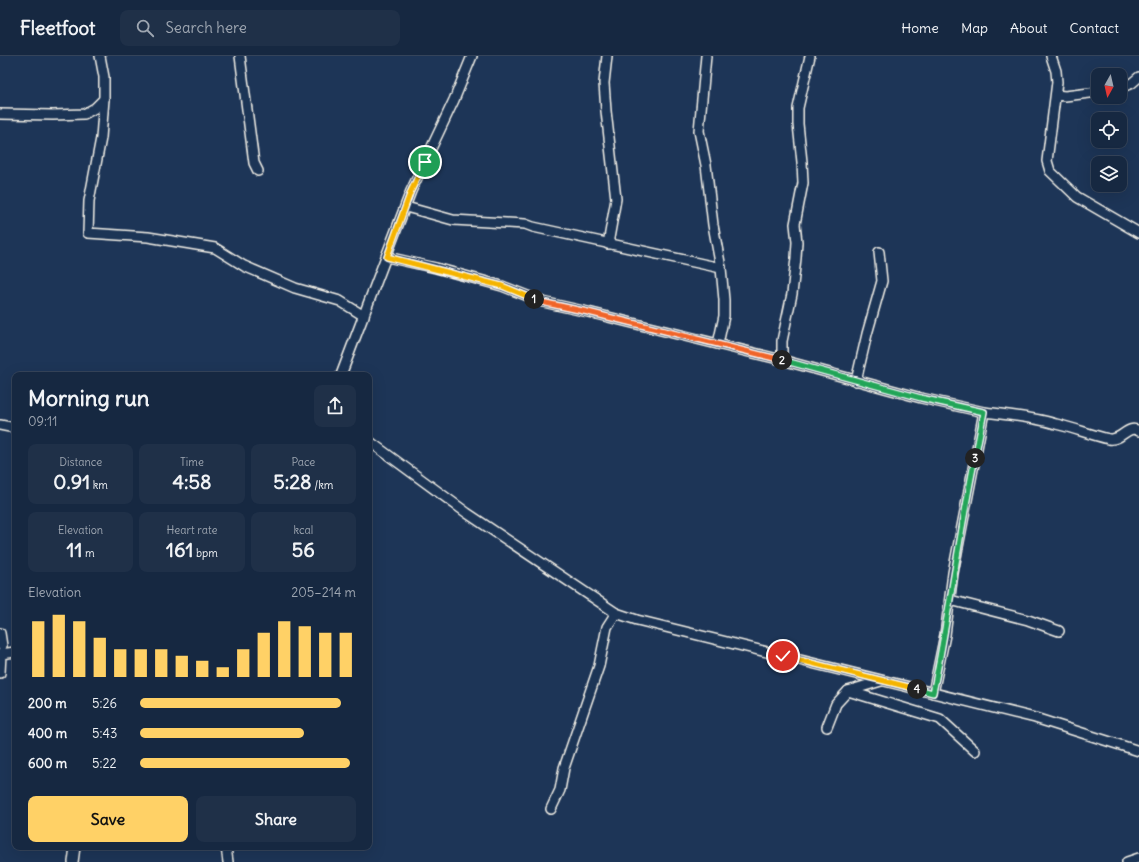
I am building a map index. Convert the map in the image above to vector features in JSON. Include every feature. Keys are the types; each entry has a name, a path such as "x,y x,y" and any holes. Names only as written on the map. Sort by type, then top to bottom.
{"street":[{"path":"100,56 104,77 104,99 101,138 89,202 88,233 148,237 215,248 244,266 295,288 340,301 364,316"},
{"path":"240,56 254,163 258,171"},
{"path":"343,372 411,191 454,100 472,56"},
{"path":"607,56 604,83 616,199 608,244"},
{"path":"706,56 699,131 706,165 712,216 721,268 725,307 718,344"},
{"path":"782,360 782,341 790,308 796,258 797,242 795,224 803,183 798,108 810,56"},
{"path":"1051,56 1056,71 1057,82 1047,161 1050,171 1076,197 1139,233"},
{"path":"1127,85 1139,77"},
{"path":"1056,95 1065,96 1091,93"},
{"path":"0,114 53,116 84,114 95,108 104,99"},
{"path":"406,207 453,220 521,223 608,244 721,268"},
{"path":"856,381 882,281 879,252"},
{"path":"387,257 502,286 543,302 718,344 856,381 984,412 1055,423 1111,439 1121,436 1130,429 1135,428 1139,431"},
{"path":"933,693 945,636 957,551 984,412"},
{"path":"0,425 12,427"},
{"path":"372,443 467,513 616,613 637,620 1035,718 1139,750"},
{"path":"950,600 1028,620 1059,631"},
{"path":"551,809 560,790 564,768 599,666 607,627 616,613"},
{"path":"0,633 0,673"},
{"path":"1,649 12,651"},
{"path":"827,727 836,704 848,691 882,680"},
{"path":"848,691 940,719 975,750"},
{"path":"73,862 75,850"},
{"path":"226,850 228,862"},
{"path":"1127,862 1139,858"}],"route":[{"path":"425,162 411,191 387,257 436,268 502,286 525,294 540,302 588,312 782,360 921,398 984,412 954,573 945,636 933,693 783,656"}]}
